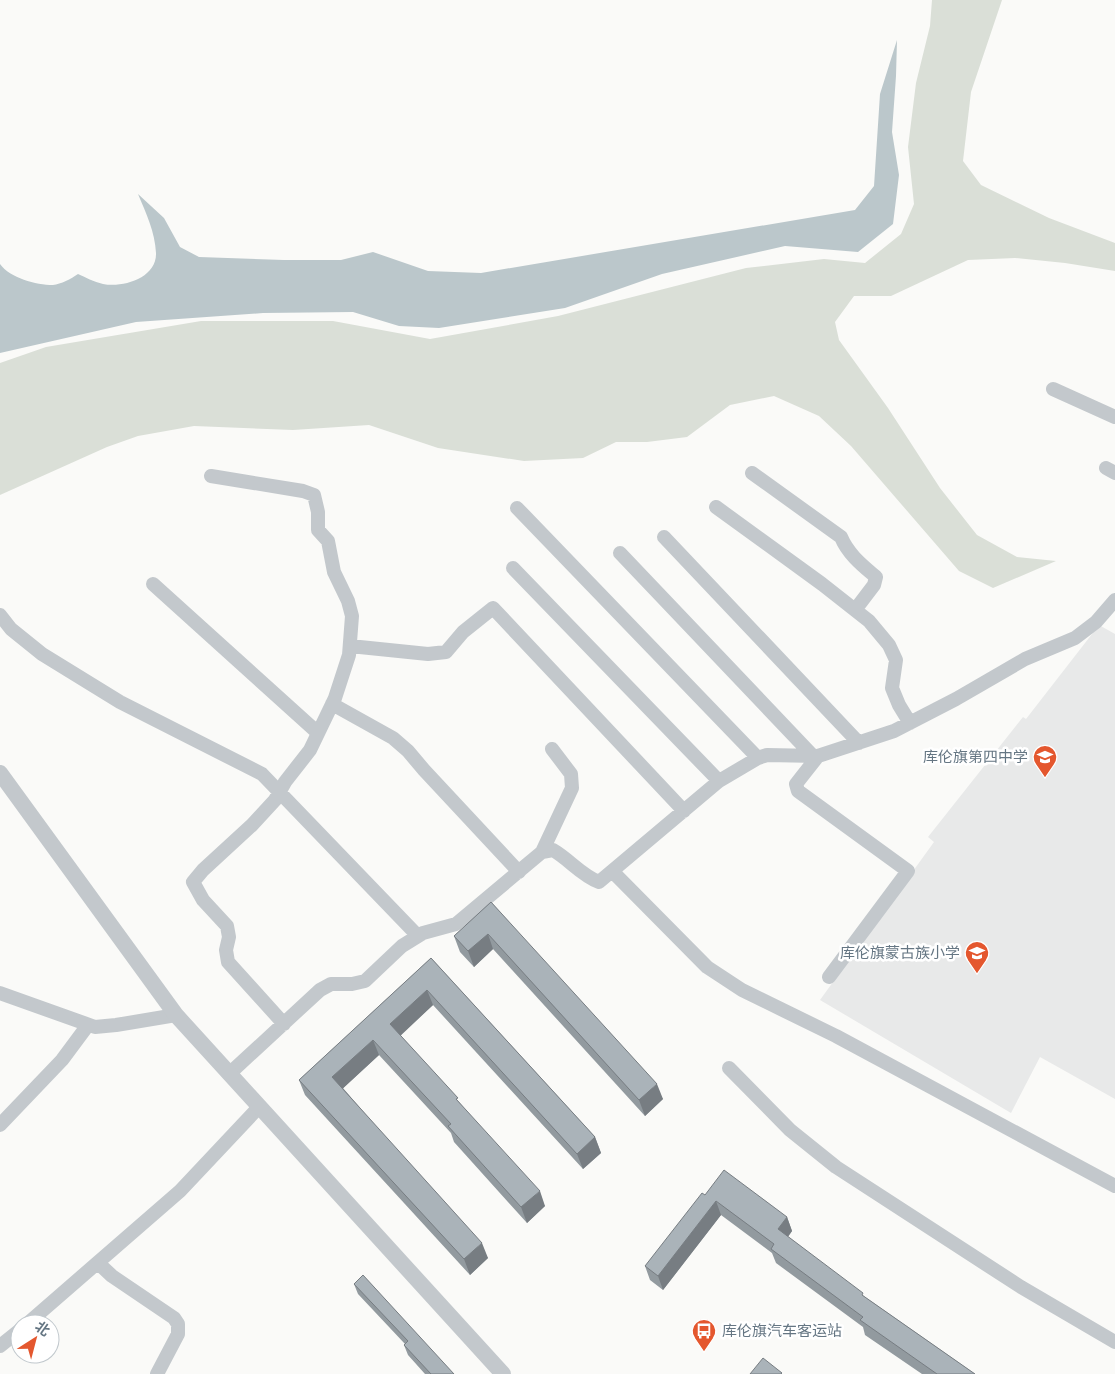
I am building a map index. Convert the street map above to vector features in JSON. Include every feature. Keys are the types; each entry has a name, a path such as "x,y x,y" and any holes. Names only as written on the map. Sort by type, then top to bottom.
{"street":[{"path":"1054,389 1115,417"},
{"path":"752,473 841,536 845,547 854,558 876,578 874,585 854,610"},
{"path":"211,476 304,491 314,495 318,512 318,530 328,541 334,572 348,601 352,616 349,655 332,704 310,750 275,800 193,882 204,900 227,926 229,937 226,950 228,962 284,1024"},
{"path":"716,507 822,584 869,621 889,645 896,660 892,688 899,705 910,723"},
{"path":"517,508 758,758"},
{"path":"664,537 859,743"},
{"path":"620,553 815,756"},
{"path":"514,568 719,781"},
{"path":"153,584 318,734"},
{"path":"542,852 553,850 565,857 587,877 599,882 719,781 758,758 767,755 815,756 894,731 956,699 1025,659 1075,638 1096,622 1115,600"},
{"path":"350,646 428,654 446,652 463,632 493,608 684,811"},
{"path":"0,616 10,629 42,654 120,702 262,774 418,936"},
{"path":"332,704 386,734 408,751 519,872"},
{"path":"229,1074 320,990 331,984 352,984 366,981 402,946 423,933 456,924 542,852 572,788 571,774 552,749"},
{"path":"815,756 796,784 798,791 908,871 829,978"},
{"path":"0,773 176,1015 503,1374"},
{"path":"612,871 707,967 742,990 836,1036 1115,1186"},
{"path":"0,993 95,1027 176,1015"},
{"path":"0,1125 62,1060 88,1025"},
{"path":"729,1068 790,1130 836,1167 1021,1287 1115,1342"},
{"path":"39,1314 180,1191 259,1107"},
{"path":"98,1263 112,1276 174,1318 178,1324 178,1334 157,1374"},
{"path":"0,1346 10,1338"}],"shaded area":[{"path":"932,0 1002,0 971,92 963,161 981,185 1049,218 1115,243 1115,271 1015,258 968,260 891,296 854,296 835,322 839,340 888,408 940,488 977,535 1017,557 1056,561 993,588 959,571 851,446 819,416 774,396 730,405 687,437 647,442 616,442 583,458 524,461 438,448 369,425 293,430 194,426 138,436 107,447 0,495 0,363 46,347 201,321 333,321 430,339 558,316 746,268 824,259 865,263 901,234 914,204 908,147 916,83 930,26"},
{"path":"897,40 892,132 899,175 893,224 858,252 785,246 662,274 565,308 439,328 399,326 353,312 263,313 136,322 0,353 0,264 10,273 24,280 53,285 66,281 78,274 103,284 129,283 145,275 151,269 155,262 156,253 154,238 138,194 164,218 180,247 199,257 341,260 373,252 428,271 481,273 855,210 874,186 880,94"},
{"path":"1099,625 1115,634 1115,1099 1040,1057 1011,1113 820,1000 934,842 928,837 1023,717 1026,719"}],"building":[{"path":"491,902 657,1084 639,1100 488,934 468,951 454,936"},
{"path":"431,958 595,1137 577,1154 427,990 390,1024 540,1191 521,1207 448,1126 451,1124 373,1040 332,1077 482,1243 464,1259 299,1080"},
{"path":"724,1170 787,1217 778,1229 863,1293 862,1295 975,1374 937,1374 860,1320 863,1317 771,1249 774,1244 716,1201 658,1276 645,1266 702,1193 705,1195"},
{"path":"363,1275 454,1374 431,1374 404,1345 408,1341 354,1284"},
{"path":"763,1358 782,1373 750,1374"}],"place":[{"name":"库伦旗第四中学","path":"1045,778"},
{"name":"库伦旗蒙古族小学","path":"977,974"},
{"name":"库伦旗汽车客运站","path":"704,1352"}]}
